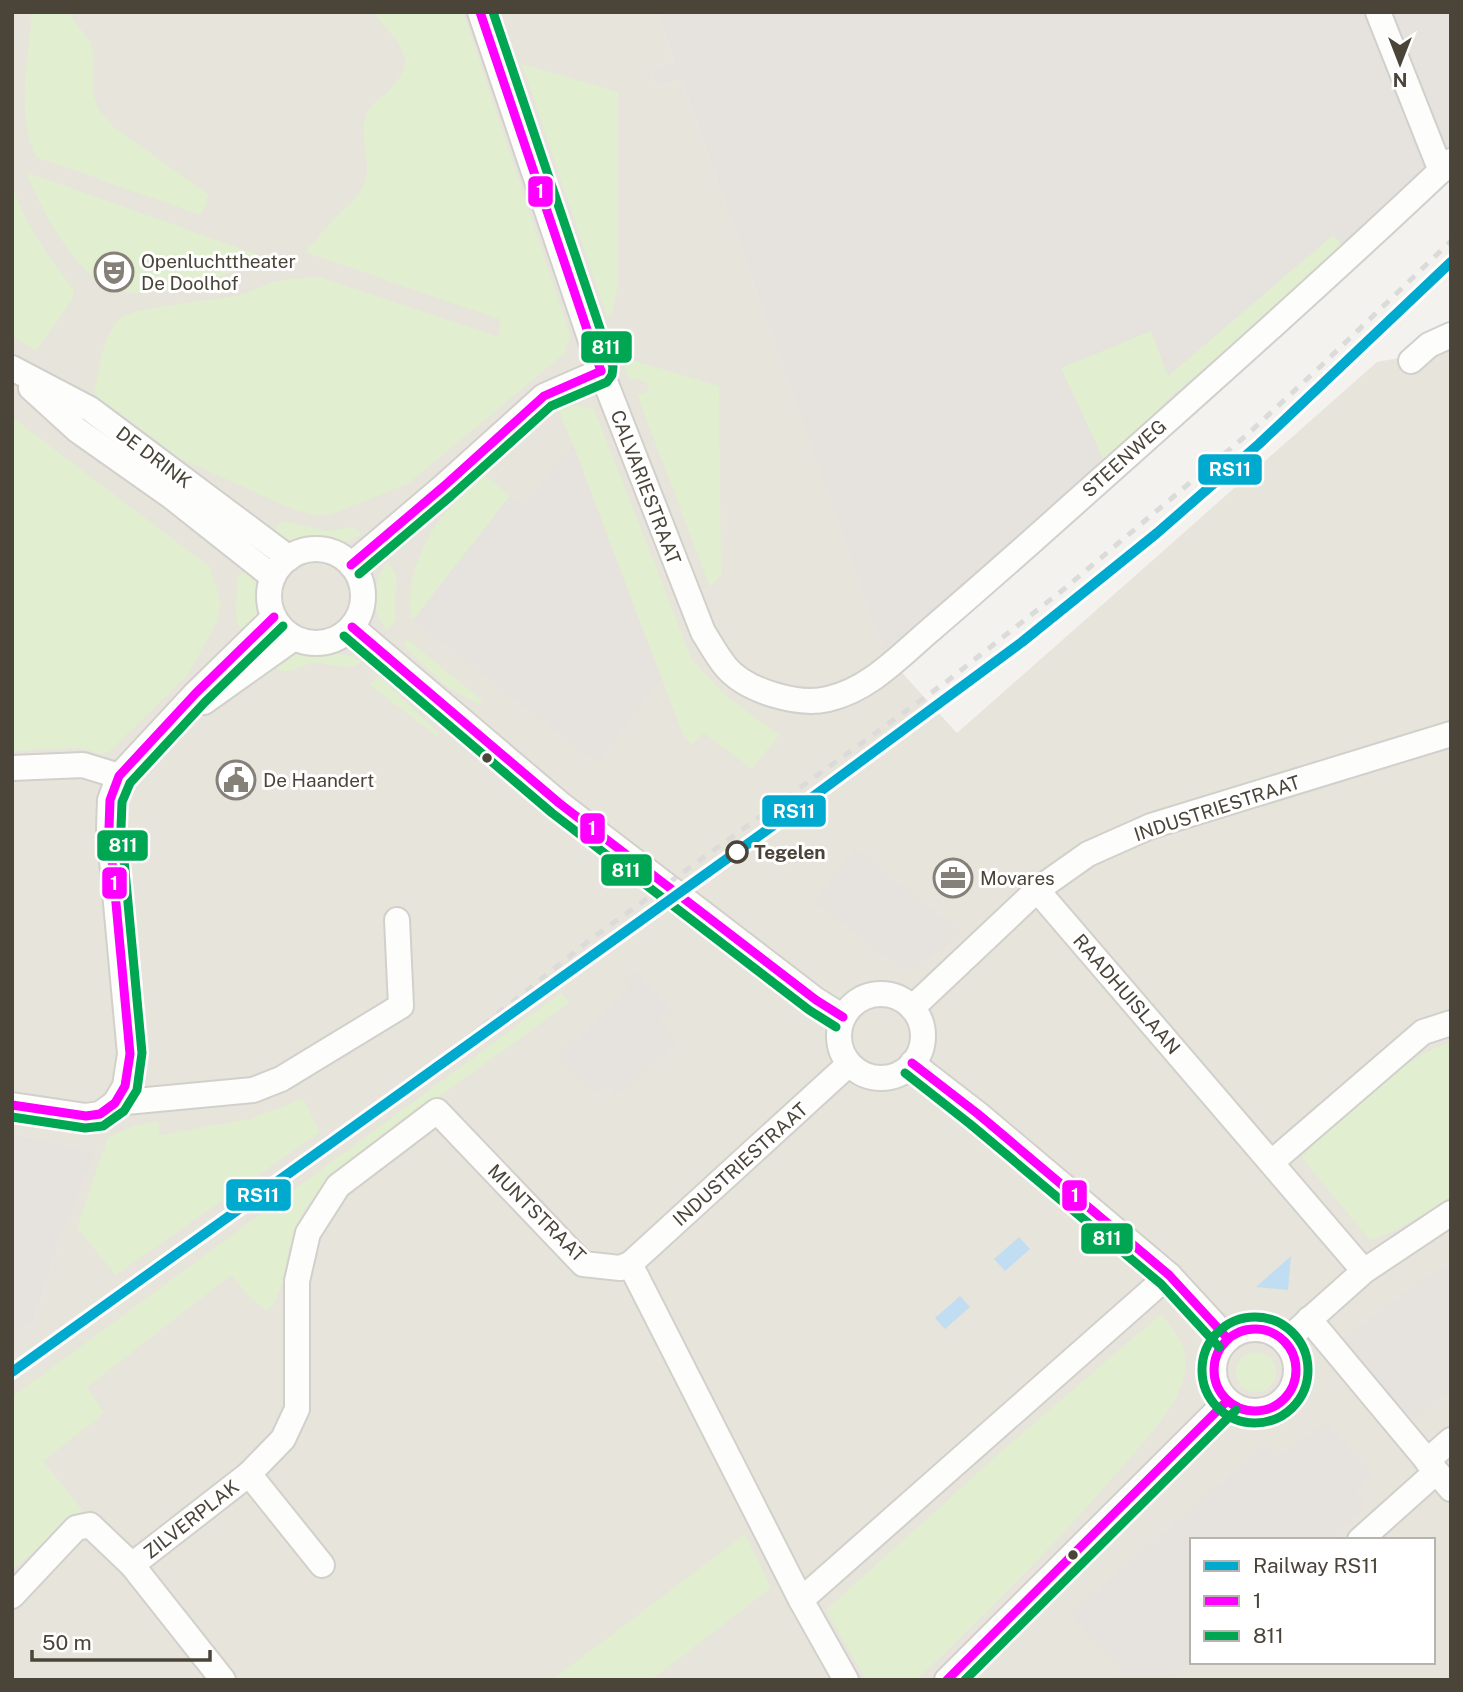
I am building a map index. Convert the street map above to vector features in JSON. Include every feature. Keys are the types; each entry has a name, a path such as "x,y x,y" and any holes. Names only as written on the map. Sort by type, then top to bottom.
{"street":[{"name":"CALVARIESTRAAT","path":"480,12 601,370 703,632 727,669 772,694"},
{"path":"1378,12 1446,166"},
{"name":"STEENWEG","path":"772,694 802,701 826,700 853,691 880,674 1317,287 1446,166"},
{"path":"1411,361 1429,345 1451,335"},
{"name":"DE DRINK","path":"12,370 77,430 172,497 281,567"},
{"path":"351,565 544,396 601,370"},
{"path":"321,549 336,553 351,565 359,577 364,595 360,613 352,627 325,643 294,638 281,628 274,617 269,597 281,567 306,550 321,549"},
{"path":"12,1105 86,1116 100,1114 115,1103 125,1086 130,1054 109,828 110,800 120,776 196,693 274,617"},
{"path":"352,627 559,803 816,1000 843,1017"},
{"path":"158,735 294,638"},
{"name":"INDUSTRIESTRAAT","path":"912,1008 1037,890 1088,854 1151,826 1451,734"},
{"path":"12,768 83,765 120,776"},
{"name":"RAADHUISLAAN","path":"1037,890 1364,1271"},
{"path":"115,1103 253,1090 281,1079 401,1006 397,920"},
{"path":"875,994 894,996 912,1008 918,1016 923,1035 921,1046 912,1063 896,1075 883,1077 859,1072 849,1064 839,1040 843,1017 858,1001 875,994"},
{"path":"1272,1162 1423,1032 1451,1023"},
{"path":"912,1063 978,1114 1169,1275 1228,1339"},
{"name":"INDUSTRIESTRAAT","path":"630,1264 849,1064"},
{"name":"MUNTSTRAAT","path":"297,1409 297,1281 307,1233 338,1186 437,1111 583,1264 620,1268 630,1264"},
{"path":"1285,1341 1364,1271 1451,1213"},
{"path":"630,1264 801,1600 846,1680"},
{"path":"801,1600 1169,1275"},
{"path":"1309,1320 1438,1474"},
{"path":"1256,1329 1276,1335 1285,1341 1295,1358 1297,1374 1292,1390 1284,1400 1273,1408 1261,1411 1247,1411 1227,1401 1214,1378 1214,1367 1217,1355 1228,1339 1236,1333 1256,1329"},
{"path":"947,1680 1227,1401"},
{"name":"ZILVERPLAK","path":"132,1565 249,1474 283,1439 297,1409"},
{"path":"1362,1538 1438,1474 1451,1440"},
{"name":"ZILVERPLAK","path":"249,1474 322,1565"},
{"path":"12,1596 76,1528 90,1525 132,1565 223,1680"}],"shaded area":[{"path":"12,12 657,12 674,61 651,70 657,87 681,79 885,654 957,733 1377,362 1451,348 1451,1680 12,1680 12,1337 34,1321 57,1248 94,1152 12,1133"},
{"path":"657,12 1451,12 1451,149 885,655 681,79 657,87 651,70 674,61"},
{"path":"573,444 661,679 597,763 413,620 510,496 523,506"},
{"path":"855,849 962,933 918,967 907,970 814,902"},
{"path":"636,972 673,1009 659,1021 678,1042 617,1095 606,1083 595,1094 558,1056 629,989 624,982"},
{"path":"12,1133 95,1152 57,1248 34,1321 12,1337"},
{"path":"1451,1263 1451,1390 1405,1425 1331,1347"},
{"path":"1327,1422 1374,1476 1356,1492 1368,1506 1331,1538 1190,1538 1190,1663 1171,1680 1111,1680 1122,1670 1069,1614 1265,1444 1276,1457"}],"green space":[{"path":"32,12 68,12 91,43 94,95 98,109 114,127 209,195 201,215 36,157 26,124 25,105"},
{"path":"373,12 463,12 570,335 565,353 409,483 332,514 315,515 292,509 180,458 94,394 105,343 120,319 143,310 240,295 289,279 318,277 498,337 501,320 305,252 361,190 367,168 364,135 366,115 398,79 404,68 402,49"},
{"path":"522,64 618,92 618,285 611,316 607,317"},
{"path":"26,172 270,259 174,289 136,293 120,291 104,284 75,259 51,223"},
{"path":"12,184 23,213 38,240 74,290 72,300 36,351 12,336"},
{"path":"1333,235 1345,247 1172,396 1105,463 1061,368 1151,331 1168,376"},
{"path":"621,357 719,386 721,576 710,587 637,395 649,391 646,382 628,377"},
{"path":"575,405 594,409 692,660 726,696 779,735 752,769 703,732 692,745 683,734 559,410"},
{"path":"12,417 210,567 221,603 217,622 187,676 109,752 102,754 79,748 12,751"},
{"path":"485,475 510,496 413,620 410,608 412,581 427,540 446,512"},
{"path":"286,521 323,531 354,527 362,534 337,543 285,542 271,535 280,523"},
{"path":"387,562 397,579 395,621 387,631 375,606 375,588"},
{"path":"247,565 258,583 262,600 257,616 246,634 237,624 236,615 237,580"},
{"path":"407,639 483,701 480,705 445,686 403,645"},
{"path":"294,652 338,654 362,661 346,667 313,663 284,671 272,663"},
{"path":"378,675 439,733 436,736 370,685"},
{"path":"561,993 569,1003 343,1166 305,1208 288,1251 283,1282 273,1306 266,1311 231,1275 87,1387 104,1413 43,1461 82,1510 12,1570 12,1397"},
{"path":"1451,1043 1451,1199 1392,1232 1370,1240 1301,1157 1393,1074 1433,1049"},
{"path":"303,1099 320,1132 116,1275 77,1228 108,1137 134,1126 158,1121 160,1135 249,1119"},
{"path":"1161,1314 1184,1350 1184,1376 1167,1412 1148,1437 1047,1550 916,1680 866,1680 826,1610 1013,1441"},
{"path":"1256,1352 1264,1353 1270,1358 1275,1364 1275,1380 1270,1386 1264,1391 1256,1392 1248,1391 1242,1386 1237,1380 1236,1372 1237,1364 1242,1358 1248,1353"},
{"path":"745,1534 771,1588 651,1680 552,1680"}],"water":[{"path":"1019,1237 1030,1249 1005,1271 994,1259"},
{"path":"1291,1256 1288,1290 1256,1287"},
{"path":"960,1296 970,1307 945,1329 935,1318"}],"railway":[{"path":"385,1104 591,939 946,682 1064,589 1249,433 1451,241"}],"rail line":[{"name":"RS11","path":"12,1372 799,807 1022,642 1157,533 1259,444 1451,262"}],"transit line":[{"name":"1","path":"480,12 601,371"},
{"name":"811","path":"359,574 551,406 607,382 612,375 613,367 493,12"},
{"name":"1","path":"351,565 544,396 601,371"},
{"name":"1","path":"12,1105 86,1116 100,1114 115,1103 125,1086 130,1054 109,828 110,800 119,776 196,693 274,617"},
{"name":"811","path":"12,1117 85,1128 103,1126 124,1111 137,1090 142,1053 121,828 122,802 130,783 205,702 283,626"},
{"name":"1","path":"352,627 559,803 816,1000 843,1017"},
{"name":"811","path":"344,636 552,813 809,1010 836,1027"},
{"name":"1","path":"912,1063 978,1114 1169,1275 1228,1339"},
{"name":"811","path":"905,1073 1161,1284 1219,1347"},
{"name":"811","path":"1255,1317 1275,1321 1293,1332 1304,1350 1308,1370 1304,1390 1293,1408 1275,1419 1255,1423 1235,1419 1217,1408 1206,1390 1202,1370 1206,1350 1217,1332 1235,1321 1255,1317"},
{"name":"1","path":"1255,1329 1271,1332 1284,1341 1293,1354 1296,1370 1293,1386 1284,1399 1271,1408 1255,1411 1239,1408 1226,1399 1217,1386 1214,1370 1217,1354 1226,1341 1239,1332 1255,1329"},
{"name":"1","path":"947,1680 1227,1401"},
{"name":"811","path":"965,1680 1236,1410"}],"place":[{"name":"Openluchttheater De Doolhof","path":"114,272"},
{"name":"De Haandert","path":"236,780"},
{"name":"Tegelen","path":"737,852"},
{"name":"Movares","path":"953,878"}]}
